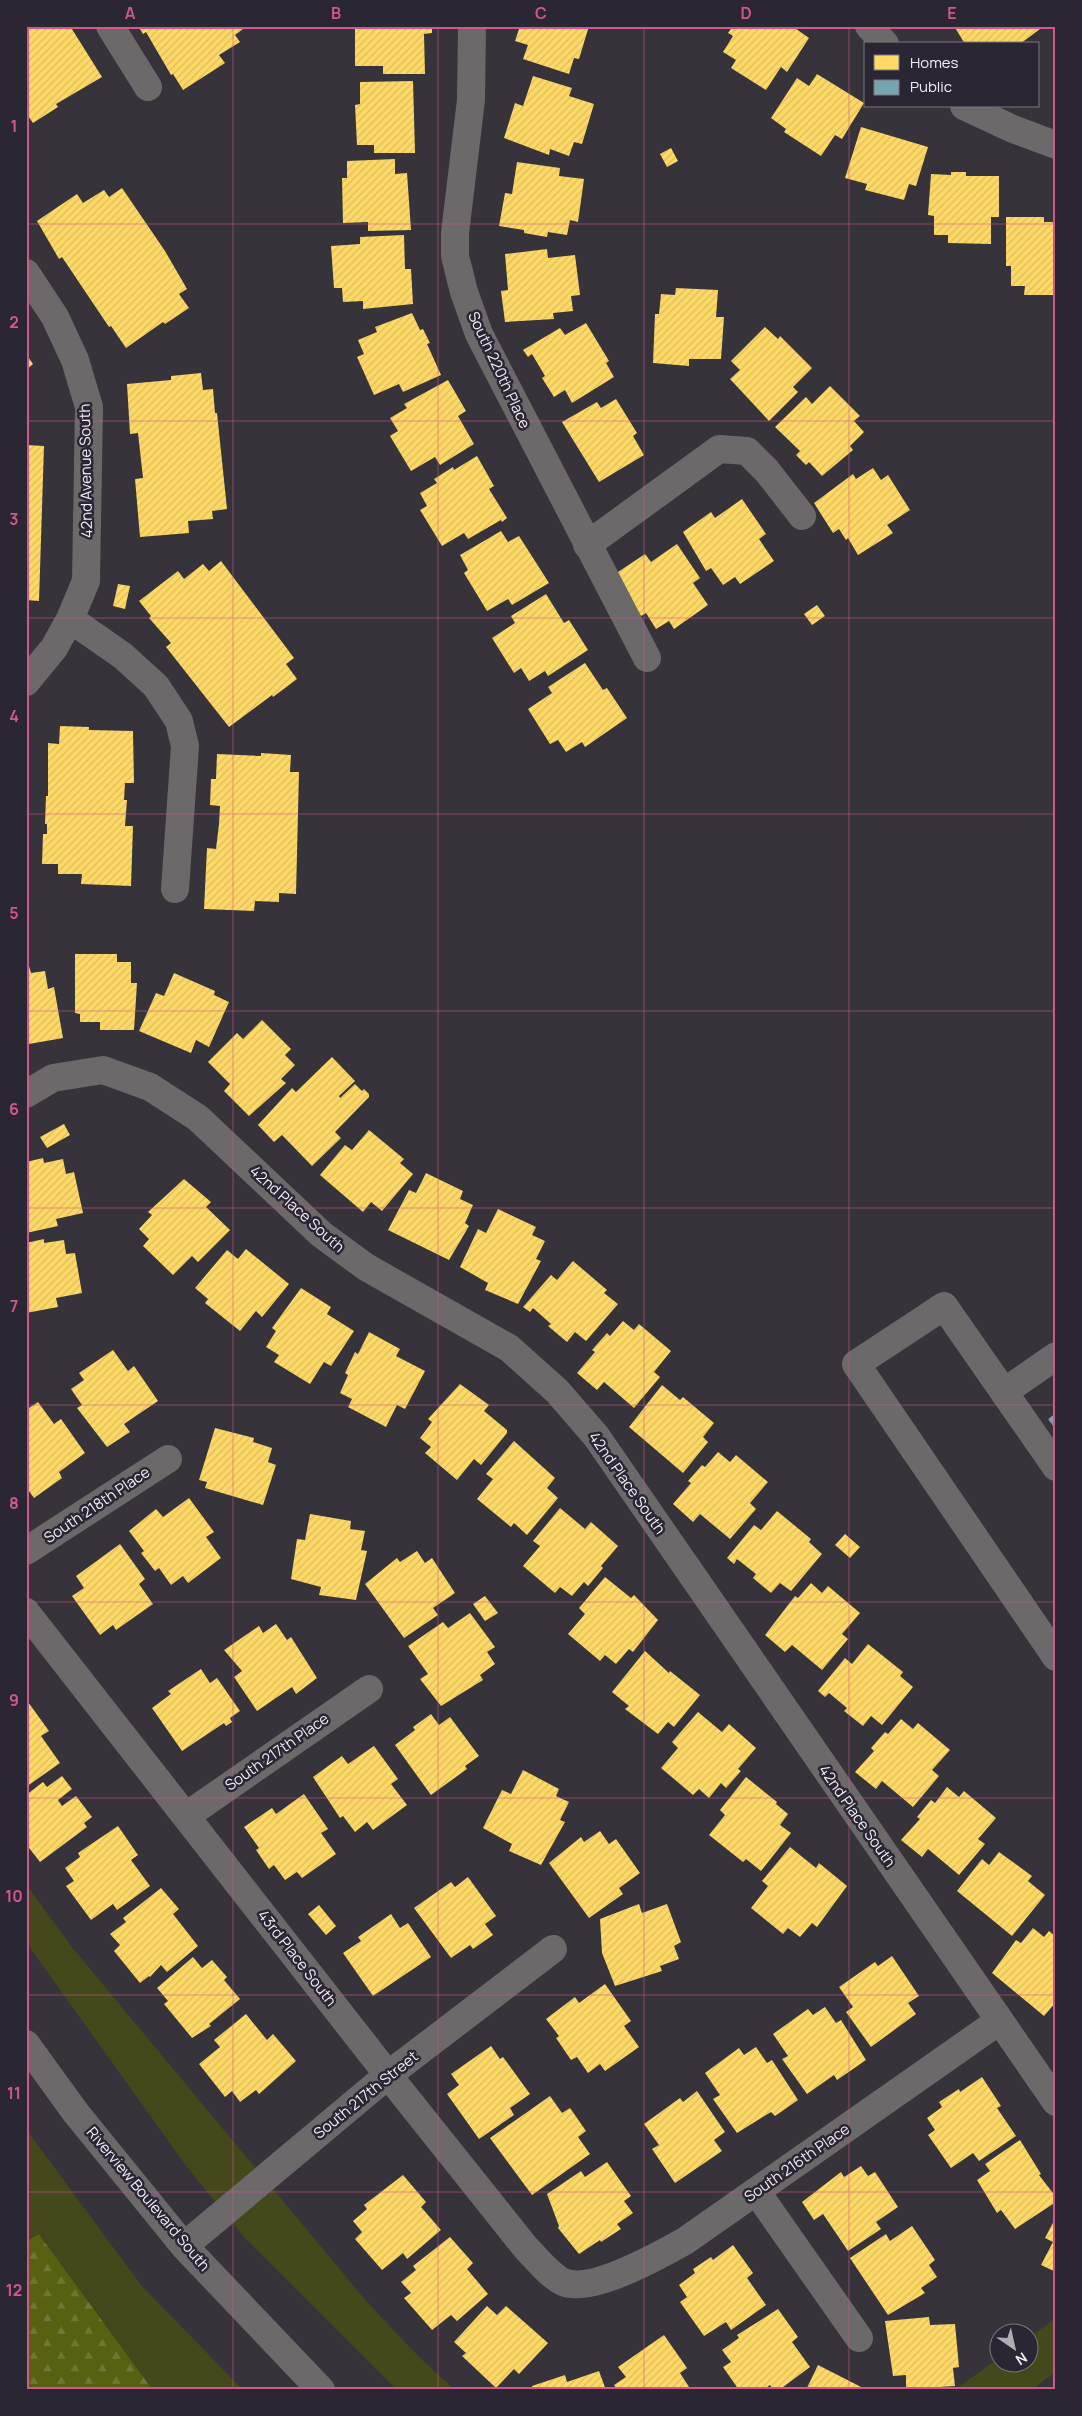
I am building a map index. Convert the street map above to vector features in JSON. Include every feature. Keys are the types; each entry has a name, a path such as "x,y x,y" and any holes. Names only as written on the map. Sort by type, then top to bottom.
{"street":[{"path":"110,26 148,87"},
{"name":"South 220th Place","path":"472,26 471,100 455,233 455,256 464,292 479,334 646,658"},
{"path":"869,26 883,42"},
{"path":"968,108 1013,129 1056,145"},
{"name":"42nd Avenue South","path":"26,273 55,317 74,360 89,407 86,581 70,620 54,648 26,682"},
{"path":"587,546 719,449 747,451 767,471 802,516"},
{"path":"70,620 123,656 156,686 179,720 185,746 175,889"},
{"name":"42nd Place South","path":"29,1093 53,1078 104,1070 150,1087 198,1118 321,1234 366,1267 509,1348 557,1391 596,1436 1056,2102"},
{"path":"1056,1466 944,1306 856,1364 1056,1657"},
{"path":"1004,1392 1056,1356"},
{"name":"South 218th Place","path":"26,1551 168,1459"},
{"name":"43rd Place South","path":"26,1612 388,2075 526,2248 547,2269 564,2282 584,2284"},
{"name":"South 217th Place","path":"186,1816 369,1689"},
{"name":"South 217th Street","path":"184,2246 388,2075 553,1949"},
{"name":"South 216th Place","path":"584,2284 614,2276 648,2262 685,2241 999,2021"},
{"name":"Riverview Boulevard South","path":"26,2044 76,2113 184,2246 321,2390"},
{"path":"756,2192 859,2338"}],"green space":[{"path":"26,1884 71,1946 367,2302 419,2357 455,2390 397,2390 244,2237 187,2167 26,1942"},
{"path":"26,2129 141,2285 243,2390 153,2390 39,2234 26,2242"},
{"path":"26,2223 39,2234 153,2390 26,2390"},
{"path":"1056,2318 1056,2372 1031,2390 954,2390 990,2364 990,2374 1040,2374 1040,2330"}],"building: Homes":[{"path":"26,26 70,26 102,77 56,104 58,107 33,123 26,113"},
{"path":"138,26 247,26 235,35 240,42 219,55 225,63 183,90 173,74 171,75 146,32 143,34"},
{"path":"355,26 432,26 432,33 424,34 425,74 383,74 383,66 355,66"},
{"path":"520,26 589,26 579,59 574,58 569,74 523,59 528,45 515,41"},
{"path":"733,26 792,26 809,38 787,72 781,67 766,90 731,68 736,60 723,52 733,36 728,33"},
{"path":"954,26 1038,26 1040,29 1023,42 964,42"},
{"path":"817,74 864,103 842,139 835,135 821,156 784,132 786,129 771,118 797,78 809,86"},
{"path":"533,76 572,88 569,96 594,104 582,144 574,142 569,156 550,149 549,155 504,138 515,103 523,106"},
{"path":"413,81 415,153 374,153 374,145 357,145 355,105 360,104 360,82"},
{"path":"861,127 928,147 916,186 909,184 904,200 865,190 867,184 845,178"},
{"path":"671,148 678,161 667,167 660,154"},
{"path":"395,159 395,174 407,173 411,230 368,231 368,222 343,223 342,178 347,178 347,161"},
{"path":"517,162 560,168 559,176 584,179 578,222 570,220 567,235 548,232 547,237 524,233 524,230 499,226 505,193 512,194"},
{"path":"951,172 966,172 966,176 999,176 999,217 991,217 991,244 948,243 948,235 934,235 934,216 928,215 931,174 951,175"},
{"path":"122,188 165,251 187,289 179,294 189,308 165,324 163,322 126,348 111,326 109,327 62,257 59,259 37,221 77,194 83,203 104,190 109,197"},
{"path":"1006,217 1044,217 1044,222 1056,222 1056,295 1024,295 1025,286 1011,286 1011,266 1006,266"},
{"path":"404,235 405,269 411,269 413,304 363,309 363,301 343,302 342,288 334,288 331,246 360,244 360,237"},
{"path":"547,249 548,258 575,255 580,295 571,296 573,311 553,313 554,319 505,322 501,291 508,290 505,254"},
{"path":"676,288 718,290 716,317 724,317 721,359 689,359 689,366 653,363 655,314 659,314 661,294 675,295"},
{"path":"412,313 420,330 423,329 430,343 427,344 441,375 403,392 399,384 374,395 357,357 364,354 358,340 377,332 375,327"},
{"path":"586,323 609,361 606,363 614,377 572,403 565,390 554,397 542,378 545,376 532,354 528,357 523,350 560,328 565,335"},
{"path":"765,327 778,339 780,336 812,368 793,387 798,392 769,421 730,379 740,370 731,361"},
{"path":"26,354 33,364 26,370"},
{"path":"201,373 203,390 213,389 227,509 212,511 213,519 188,521 189,533 140,537 135,479 143,478 138,433 130,434 127,384 171,380 171,376"},
{"path":"448,380 466,411 458,416 474,444 440,465 435,457 411,471 390,436 398,431 390,418 407,408 404,404"},
{"path":"830,386 860,416 854,421 864,432 850,446 853,450 822,476 809,462 806,465 796,455 800,451 775,427 806,397 812,404"},
{"path":"616,399 637,433 633,436 644,455 599,482 562,422 597,402 601,408"},
{"path":"26,445 44,446 39,601 26,600"},
{"path":"477,456 494,486 489,489 507,518 468,539 464,533 442,546 420,510 427,506 420,493 437,483 434,479 453,467 454,470"},
{"path":"873,468 881,480 888,475 910,510 887,525 893,533 858,555 848,538 846,540 839,529 833,533 814,503 853,474 856,479"},
{"path":"742,499 766,534 759,539 774,561 740,584 735,577 723,585 711,568 706,571 683,532 711,512 715,518"},
{"path":"501,531 508,542 519,536 549,583 512,605 508,599 487,611 464,573 468,570 460,555"},
{"path":"677,544 700,578 693,583 708,605 674,629 669,621 656,629 646,613 641,616 615,574 645,554 651,562"},
{"path":"221,561 294,658 286,664 297,679 229,727 166,647 171,643 149,618 151,616 139,601 178,571 184,579 203,564 209,571"},
{"path":"118,584 130,586 125,609 113,606"},
{"path":"546,594 564,623 569,620 588,650 548,676 545,671 529,681 521,668 514,673 492,638 515,623 511,616"},
{"path":"817,605 825,616 812,625 804,614"},
{"path":"585,663 603,690 607,688 627,718 585,747 582,742 566,752 558,740 550,744 528,709 552,693 548,687"},
{"path":"60,726 89,727 89,730 133,731 134,783 125,783 124,800 127,800 125,826 133,826 131,886 81,884 82,874 58,874 58,864 42,864 43,834 47,834 47,824 45,824 46,796 48,796 48,743 59,744"},
{"path":"261,753 291,755 290,772 299,772 296,894 279,893 279,902 255,901 254,911 204,909 207,848 216,849 219,824 220,806 210,805 211,779 216,779 217,754 261,756"},
{"path":"75,954 117,954 117,962 131,962 131,983 137,983 134,1030 100,1030 100,1022 80,1022 80,1014 75,1013"},
{"path":"29,966 31,973 45,971 48,989 54,987 63,1038 29,1044 26,1036 26,967"},
{"path":"174,973 215,991 214,995 229,1002 209,1047 196,1040 191,1053 139,1031 156,993 164,996"},
{"path":"262,1020 291,1049 285,1055 295,1065 281,1079 286,1083 249,1116 224,1091 230,1084 208,1062 237,1033 243,1039"},
{"path":"332,1057 355,1081 339,1096 340,1098 355,1084 362,1091 364,1089 369,1094 369,1097 335,1132 341,1138 312,1166 282,1135 274,1142 258,1125 292,1088 296,1092"},
{"path":"64,1124 70,1135 47,1148 40,1137"},
{"path":"369,1130 404,1159 400,1163 413,1174 382,1211 371,1202 363,1212 320,1175 345,1145 352,1150"},
{"path":"43,1158 44,1163 63,1159 66,1174 74,1172 83,1213 56,1219 58,1226 26,1233 26,1162"},
{"path":"426,1173 463,1191 460,1199 473,1205 465,1223 469,1226 449,1260 388,1230 409,1190 416,1193"},
{"path":"184,1179 211,1202 206,1207 230,1230 198,1262 192,1256 173,1275 143,1246 149,1239 139,1229 152,1215 148,1212"},
{"path":"498,1209 536,1227 532,1235 545,1241 536,1259 541,1261 518,1304 485,1290 488,1283 460,1267 478,1229 486,1233"},
{"path":"44,1239 44,1243 64,1240 66,1254 75,1253 82,1293 56,1298 58,1307 26,1313 26,1243"},
{"path":"246,1249 289,1284 262,1317 256,1311 240,1331 205,1303 208,1299 195,1288 227,1250 238,1259"},
{"path":"573,1261 607,1290 604,1293 618,1304 586,1341 575,1332 567,1342 548,1326 551,1324 533,1308 530,1312 523,1307 551,1275 557,1280"},
{"path":"301,1288 331,1307 327,1314 354,1331 331,1366 324,1362 310,1384 274,1362 279,1355 266,1347 276,1331 272,1328"},
{"path":"623,1321 634,1330 639,1324 671,1351 654,1372 660,1377 634,1408 604,1382 597,1390 577,1373 595,1352 592,1350 607,1333 610,1336"},
{"path":"369,1332 400,1349 396,1356 425,1371 405,1409 397,1405 386,1427 348,1407 352,1399 340,1393 348,1375 345,1373 355,1352 358,1354"},
{"path":"113,1350 128,1371 134,1366 158,1401 124,1424 130,1432 107,1447 77,1408 82,1405 71,1389 84,1380 79,1373"},
{"path":"460,1384 489,1405 484,1411 507,1430 507,1433 481,1465 474,1459 457,1480 425,1453 431,1447 420,1438 432,1422 428,1419"},
{"path":"662,1385 680,1400 683,1397 714,1423 703,1437 708,1442 683,1473 629,1427"},
{"path":"38,1402 54,1424 61,1419 85,1453 59,1472 62,1478 34,1498 26,1487 26,1410"},
{"path":"215,1428 254,1438 253,1442 272,1448 268,1462 276,1465 263,1505 205,1488 207,1482 199,1480"},
{"path":"514,1441 555,1478 547,1488 558,1498 527,1535 514,1523 511,1527 477,1499 493,1479 486,1474"},
{"path":"718,1452 730,1462 736,1455 768,1482 750,1503 756,1509 730,1539 700,1514 693,1522 673,1504 691,1483 688,1481 702,1465 705,1467"},
{"path":"189,1498 214,1532 206,1537 221,1558 188,1583 183,1576 171,1585 159,1568 155,1571 141,1553 144,1551 129,1531 156,1509 163,1517"},
{"path":"560,1508 585,1529 591,1522 618,1546 601,1566 603,1568 588,1586 584,1582 572,1596 560,1587 555,1593 523,1566 540,1546 533,1541"},
{"path":"777,1511 811,1539 809,1542 822,1554 791,1591 780,1583 771,1593 753,1578 756,1574 737,1559 734,1564 727,1558 754,1525 761,1530"},
{"path":"310,1514 351,1521 350,1529 365,1531 361,1550 367,1551 356,1600 319,1595 321,1587 291,1579 297,1539 305,1540"},
{"path":"845,1534 860,1547 850,1558 835,1545"},
{"path":"120,1544 145,1579 139,1584 153,1604 116,1630 113,1625 100,1635 72,1596 84,1588 76,1576"},
{"path":"417,1551 425,1563 432,1558 455,1593 433,1608 438,1615 404,1638 365,1584 397,1558 400,1562"},
{"path":"605,1577 631,1598 634,1595 658,1620 633,1652 629,1649 616,1664 605,1655 600,1661 568,1634 585,1614 579,1608"},
{"path":"811,1583 822,1593 828,1586 860,1613 842,1634 848,1639 822,1670 792,1645 785,1652 765,1635 795,1596 798,1598"},
{"path":"485,1596 498,1613 485,1621 473,1604"},
{"path":"470,1613 495,1647 487,1652 495,1664 480,1675 483,1680 441,1706 420,1679 428,1674 408,1646 443,1622 448,1628"},
{"path":"276,1624 287,1640 291,1637 317,1678 296,1694 292,1687 257,1711 234,1677 242,1671 224,1650 259,1626 263,1633"},
{"path":"868,1644 903,1672 900,1676 913,1687 882,1725 871,1716 863,1726 844,1711 847,1708 829,1693 825,1697 818,1691 845,1658 852,1664"},
{"path":"645,1651 669,1673 670,1671 700,1695 674,1727 668,1722 658,1734 625,1709 629,1706 612,1692"},
{"path":"201,1669 210,1683 217,1678 240,1711 230,1718 232,1722 226,1726 224,1723 182,1751 152,1708 171,1694 168,1691"},
{"path":"28,1702 49,1731 41,1736 60,1763 26,1787"},
{"path":"698,1712 722,1732 729,1724 756,1748 738,1769 741,1771 726,1788 721,1783 709,1798 699,1789 693,1795 661,1768 678,1748 672,1742"},
{"path":"431,1714 439,1725 450,1717 479,1756 465,1766 467,1769 431,1795 395,1745 415,1730 413,1727"},
{"path":"901,1719 913,1729 918,1723 950,1750 932,1770 939,1776 913,1807 882,1781 876,1789 855,1772 874,1751 871,1748 885,1732 888,1734"},
{"path":"374,1746 398,1779 391,1784 407,1805 373,1830 367,1822 355,1832 343,1816 340,1818 313,1777 342,1756 348,1764"},
{"path":"523,1770 559,1789 556,1796 569,1802 560,1820 565,1822 541,1865 509,1851 512,1844 483,1828 502,1790 511,1794"},
{"path":"62,1776 72,1789 58,1800 62,1806 76,1796 92,1817 84,1823 87,1827 40,1862 26,1844 26,1801 29,1799 26,1795 43,1782 47,1787"},
{"path":"746,1777 777,1802 776,1804 788,1814 780,1825 791,1833 761,1871 746,1859 743,1862 709,1835 725,1815 720,1810"},
{"path":"947,1787 959,1797 964,1791 996,1818 978,1839 985,1844 959,1875 928,1849 922,1857 901,1840 920,1819 917,1817 931,1800 935,1803"},
{"path":"304,1794 328,1829 321,1833 336,1854 302,1878 297,1872 285,1880 274,1865 269,1869 256,1850 259,1848 244,1827 272,1808 276,1814"},
{"path":"118,1826 138,1855 131,1860 150,1886 117,1910 113,1904 91,1920 66,1886 74,1881 65,1868 80,1857 78,1853"},
{"path":"600,1831 609,1844 616,1839 640,1873 619,1888 623,1894 589,1918 549,1863 581,1837 584,1842"},
{"path":"790,1847 816,1868 819,1863 847,1886 817,1927 812,1923 800,1937 788,1928 783,1934 751,1908 768,1886 762,1881"},
{"path":"999,1852 1032,1876 1028,1881 1045,1895 1012,1936 957,1891 982,1859 989,1865"},
{"path":"468,1877 496,1916 485,1924 493,1935 473,1949 470,1945 451,1958 414,1908 451,1882 455,1887"},
{"path":"161,1888 179,1909 173,1914 198,1946 167,1972 161,1965 150,1977 140,1983 114,1951 120,1945 110,1934 126,1922 123,1918"},
{"path":"639,1904 642,1913 667,1904 681,1942 674,1946 679,1959 660,1966 662,1971 615,1986 602,1953 600,1919"},
{"path":"319,1905 336,1926 326,1935 308,1914"},
{"path":"391,1914 400,1928 408,1923 431,1957 373,1996 343,1953 361,1941 358,1937"},
{"path":"1033,1928 1044,1937 1049,1931 1056,1937 1056,2002 1044,2016 992,1973 1016,1940 1021,1943"},
{"path":"892,1956 919,1996 908,2003 916,2014 871,2047 846,2012 853,2007 839,1987 875,1962 878,1966"},
{"path":"193,1957 202,1968 212,1960 227,1977 224,1980 240,1999 209,2024 211,2026 192,2038 164,2004 168,2001 157,1988"},
{"path":"605,1984 631,2021 624,2026 639,2047 605,2071 600,2064 588,2073 577,2057 571,2060 556,2038 559,2036 546,2019 575,1997 579,2003"},
{"path":"825,2007 836,2023 841,2020 866,2060 837,2080 834,2075 807,2094 782,2059 788,2056 773,2034 808,2009 813,2015"},
{"path":"246,2014 267,2040 273,2034 296,2061 259,2094 256,2090 240,2102 232,2091 225,2097 199,2064 220,2047 214,2040"},
{"path":"491,2046 500,2059 503,2057 530,2094 510,2108 514,2115 479,2139 447,2094 459,2085 451,2074"},
{"path":"756,2047 767,2063 772,2060 798,2100 775,2116 771,2112 737,2133 713,2099 720,2095 705,2073 739,2048 744,2055"},
{"path":"982,2077 1001,2106 997,2108 1016,2136 979,2161 973,2153 951,2168 928,2135 935,2130 927,2118 942,2107 939,2102 959,2089 960,2092"},
{"path":"697,2091 725,2132 714,2140 722,2151 675,2183 652,2149 659,2145 644,2124 680,2098 683,2102"},
{"path":"550,2096 562,2113 570,2108 586,2131 578,2137 590,2154 532,2195 490,2138"},
{"path":"1020,2140 1041,2174 1039,2175 1056,2197 1056,2202 1015,2229 1001,2210 997,2213 977,2180 990,2171 985,2164"},
{"path":"607,2162 631,2196 624,2201 633,2213 617,2224 621,2229 579,2254 558,2228 559,2226 547,2194 581,2171 585,2177"},
{"path":"861,2166 868,2176 875,2172 898,2207 876,2222 881,2229 848,2251 823,2214 814,2220 802,2202 841,2172 844,2177"},
{"path":"403,2175 426,2202 421,2207 441,2230 407,2259 403,2253 382,2270 355,2239 362,2232 353,2221 367,2209 364,2205"},
{"path":"1056,2217 1056,2272 1041,2265 1053,2242 1045,2238"},
{"path":"912,2226 935,2260 929,2265 937,2277 921,2288 925,2293 888,2315 850,2258 886,2234 890,2241"},
{"path":"450,2237 473,2263 467,2269 488,2294 457,2321 451,2315 432,2330 404,2298 411,2293 401,2282 416,2270 413,2266"},
{"path":"733,2245 753,2273 747,2278 766,2305 731,2330 726,2322 704,2336 680,2302 687,2297 679,2285 695,2273 693,2269 711,2257 713,2260"},
{"path":"487,2306 497,2315 506,2306 548,2343 519,2374 514,2369 496,2388 462,2356 466,2353 454,2342"},
{"path":"778,2309 798,2337 792,2342 810,2367 779,2390 773,2390 770,2385 763,2390 739,2390 723,2367 731,2362 722,2350 739,2338 737,2335"},
{"path":"929,2317 930,2325 955,2324 959,2367 953,2368 955,2386 906,2389 906,2375 893,2376 885,2321"},
{"path":"664,2335 687,2368 680,2373 691,2390 617,2390 614,2385 626,2377 618,2367"},
{"path":"818,2365 867,2390 806,2390"},
{"path":"599,2371 606,2390 533,2390 532,2386 565,2375 567,2382"}],"building: Public":[{"path":"1056,1413 1056,1430 1048,1419"}]}
